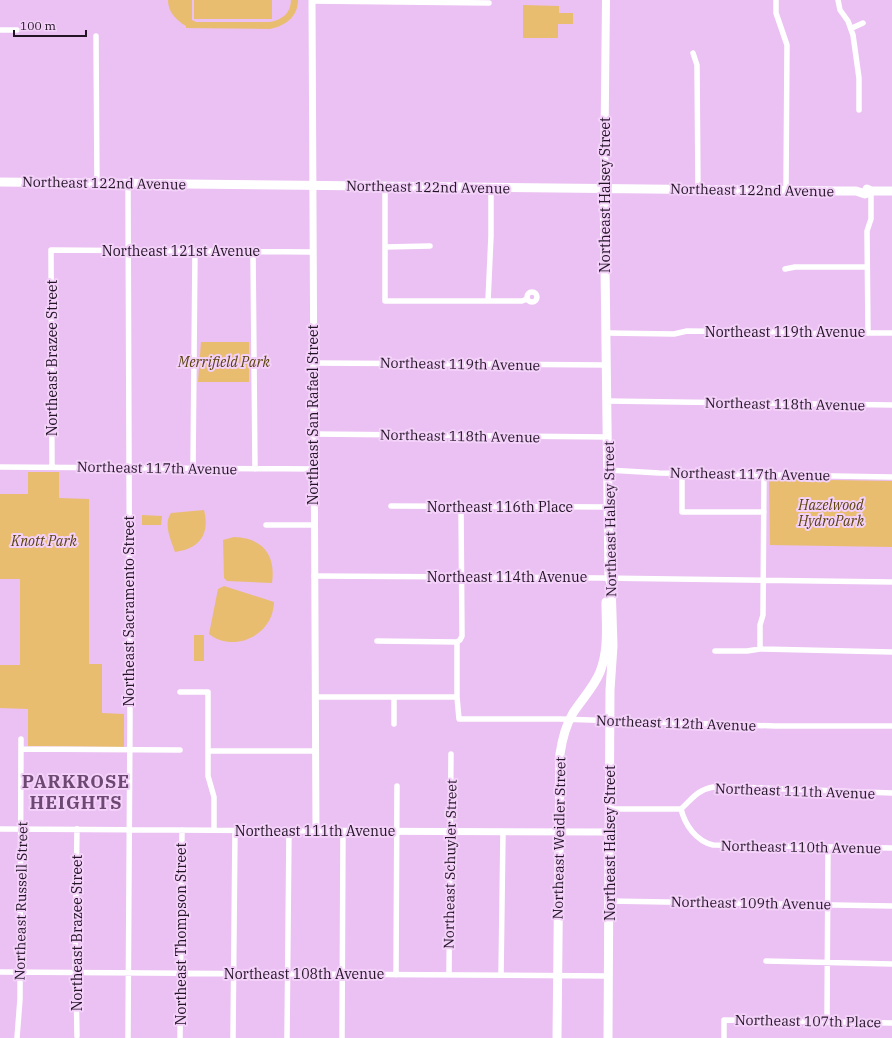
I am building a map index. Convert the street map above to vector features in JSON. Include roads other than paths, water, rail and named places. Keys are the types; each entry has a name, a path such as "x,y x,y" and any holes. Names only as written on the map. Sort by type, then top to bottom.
{"main road":[{"name":"Northeast Halsey Street","path":"606,0 604,188 606,365 609,578 611,584 614,646 610,690 608,1038"},
{"name":"Northeast 122nd Avenue","path":"0,182 786,190 856,191 865,194 871,191 892,191"},
{"name":"Northeast Weidler Street","path":"557,1038 560,754 569,720 595,681 603,664 607,642 606,584 609,578"}],"street":[{"path":"312,0 459,1 489,3"},
{"name":"Northeast San Rafael Street","path":"312,0 313,470 316,831"},
{"path":"776,0 776,13 787,45 786,190"},
{"path":"838,0 840,10 852,28 859,78 859,110"},
{"path":"852,28 863,23"},
{"path":"0,30 17,30"},
{"path":"96,36 97,183"},
{"path":"693,53 698,65 698,189"},
{"name":"Northeast Sacramento Street","path":"128,183 130,749 128,1038"},
{"path":"385,186 385,301 522,301 528,299"},
{"path":"488,301 491,236 490,187"},
{"path":"868,333 867,231 871,219 871,191"},
{"path":"385,247 430,246"},
{"name":"Northeast 121st Avenue","path":"51,250 312,252"},
{"name":"Northeast Brazee Street","path":"51,250 52,467"},
{"path":"193,468 195,251"},
{"path":"253,251 255,469"},
{"path":"785,269 795,267 867,267"},
{"name":"Northeast 119th Avenue","path":"606,333 674,334 687,331 788,332 795,335 811,335 818,333 892,333"},
{"name":"Northeast 119th Avenue","path":"313,363 606,365"},
{"name":"Northeast 118th Avenue","path":"607,401 892,405"},
{"name":"Northeast 118th Avenue","path":"313,434 607,437"},
{"name":"Northeast 117th Avenue","path":"0,467 313,470"},
{"name":"Northeast 117th Avenue","path":"608,470 892,477"},
{"path":"682,473 682,512 764,512"},
{"path":"760,649 760,625 763,614 764,474"},
{"name":"Northeast 116th Place","path":"391,506 608,507"},
{"path":"315,697 457,698 457,642 462,636 461,507"},
{"path":"266,525 314,525"},
{"name":"Northeast 114th Avenue","path":"314,576 892,582"},
{"path":"377,641 457,642"},
{"path":"715,651 746,652 760,649 892,652"},
{"path":"180,692 208,692 208,776 214,798 214,830"},
{"path":"394,698 394,724"},
{"name":"Northeast 112th Avenue","path":"457,698 459,719 610,720 775,726 892,726"},
{"name":"Northeast Russell Street","path":"17,1038 20,972 21,739"},
{"path":"21,749 180,750"},
{"path":"208,751 315,751"},
{"name":"Northeast Schuyler Street","path":"449,975 451,754"},
{"path":"396,975 398,831 397,786"},
{"name":"Northeast 111th Avenue","path":"681,809 697,793 704,789 713,787 892,793"},
{"path":"610,808 681,809"},
{"name":"Northeast 110th Avenue","path":"681,809 693,832 706,844 892,848"},
{"name":"Northeast 111th Avenue","path":"0,829 610,832"},
{"name":"Northeast Brazee Street","path":"76,1036 75,973 77,830"},
{"name":"Northeast Thompson Street","path":"180,1038 182,830"},
{"path":"233,1038 235,830"},
{"path":"287,1038 289,831"},
{"path":"342,1038 344,831"},
{"path":"502,975 503,832"},
{"path":"827,1022 828,847"},
{"name":"Northeast 109th Avenue","path":"609,902 892,906"},
{"path":"766,961 892,964"},
{"name":"Northeast 108th Avenue","path":"0,972 609,976"},
{"name":"Northeast 107th Place","path":"724,1038 724,1020 892,1023"}],"district":[{"name":"PARKROSE HEIGHTS","path":"76,792"}],"park label":[{"name":"Merrifield Park","path":"224,362"},
{"name":"Hazelwood HydroPark","path":"831,514"},
{"name":"Knott Park","path":"44,541"}]}
